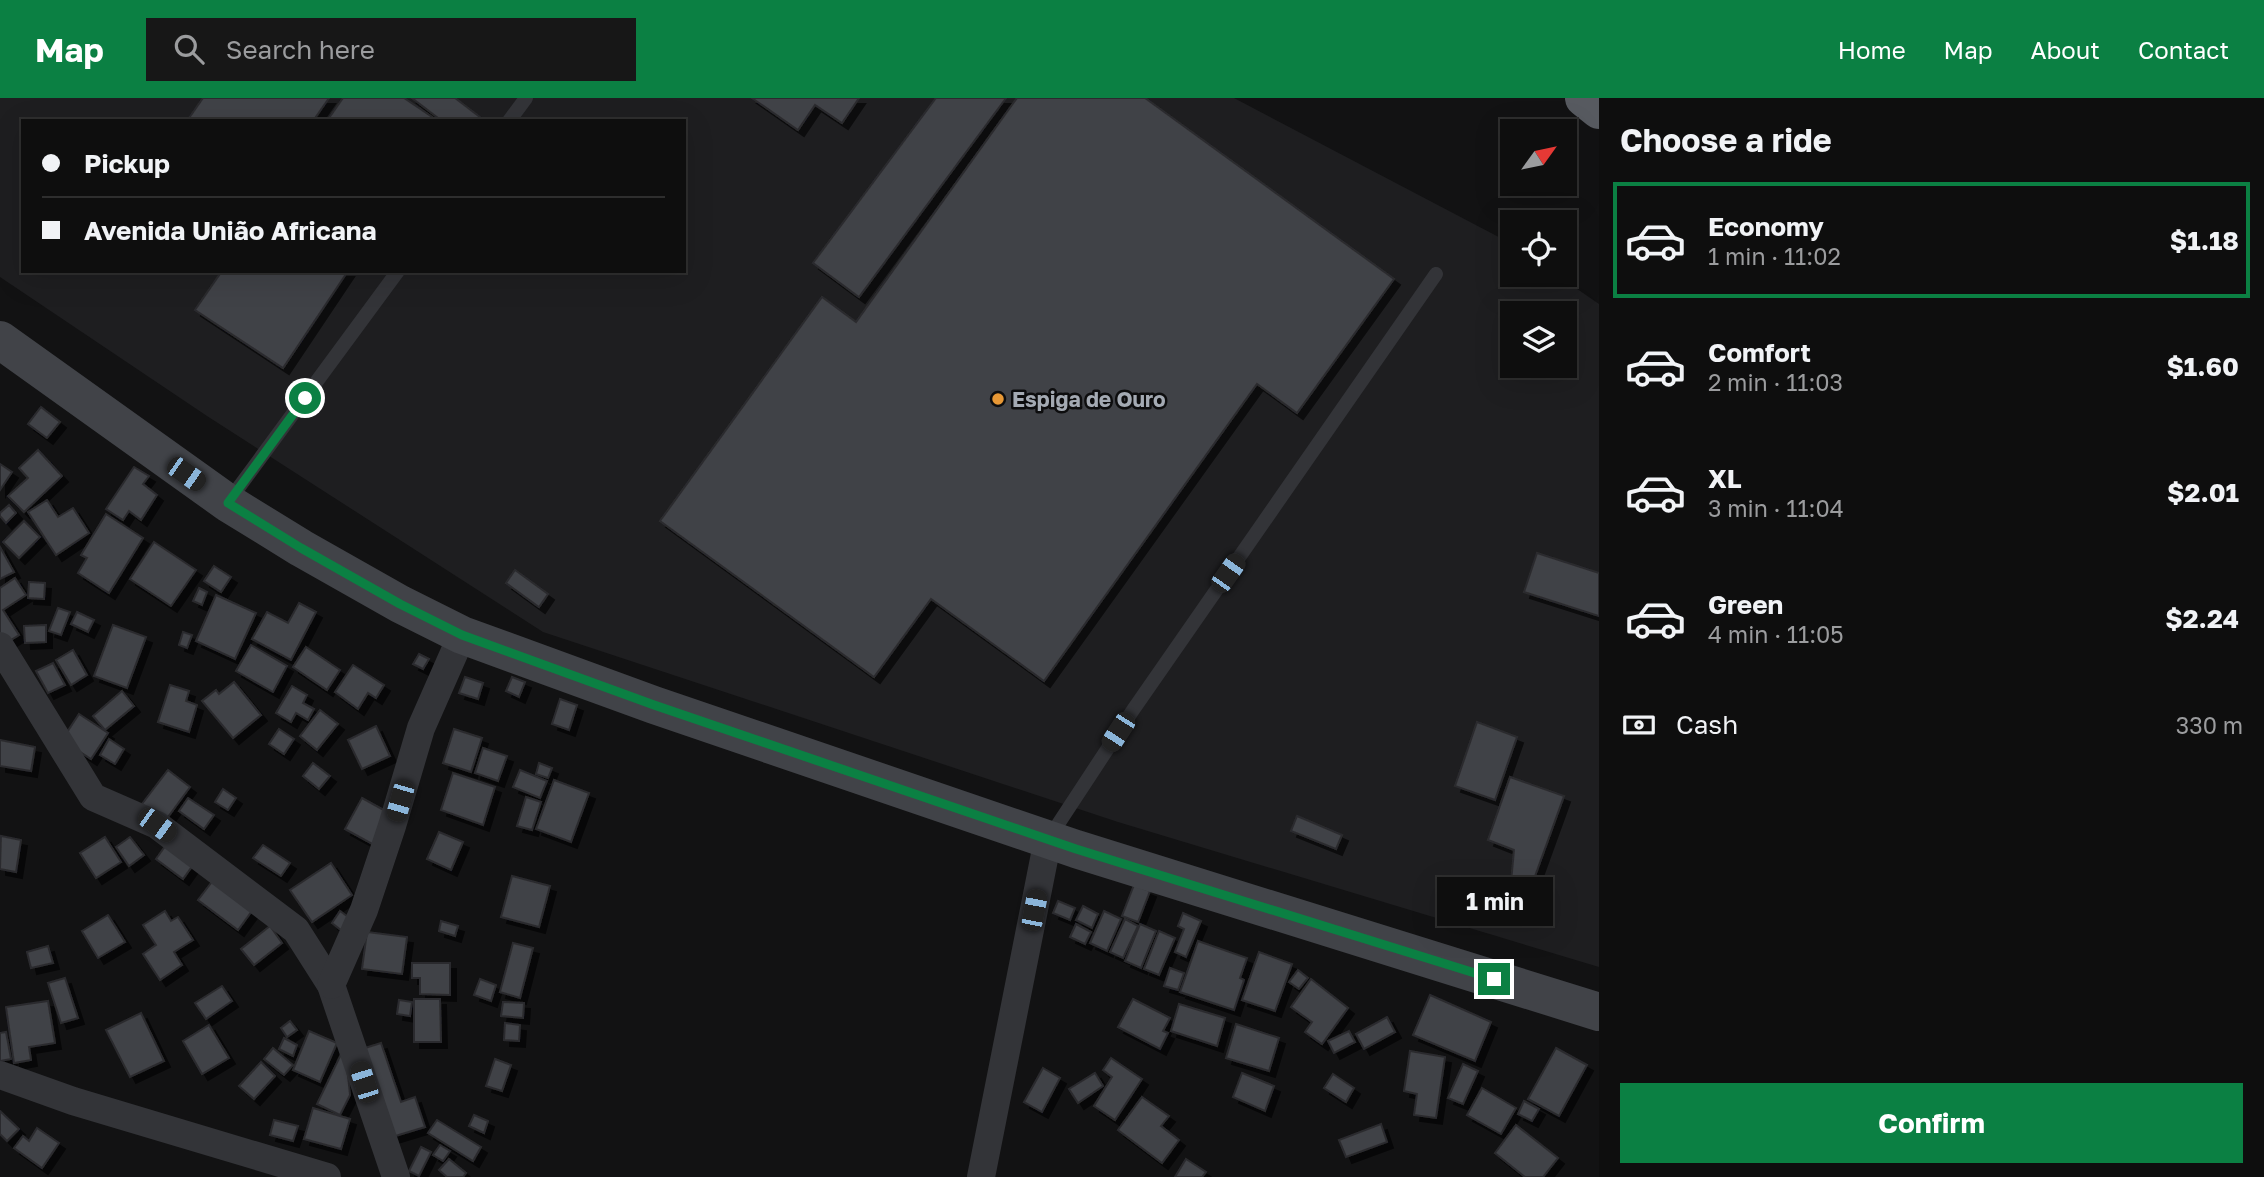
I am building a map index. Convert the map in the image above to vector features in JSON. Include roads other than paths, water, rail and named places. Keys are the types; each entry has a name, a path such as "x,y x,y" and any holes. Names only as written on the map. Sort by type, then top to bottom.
{"highway":[{"path":"1584,98 1599,110"}],"main road":[{"path":"0,340 228,503 400,604 462,635 654,705 1048,839 1599,1012"}],"street":[{"path":"331,985 364,910 393,826 421,728 462,635"},
{"path":"0,646 93,797 157,825 296,930 331,985 396,1177"},
{"path":"981,1177 1048,839"},
{"path":"0,1075 73,1101 327,1177"}],"lane":[{"path":"510,119 526,98"},
{"path":"228,503 397,273"},
{"path":"1048,839 1132,710 1436,274"}],"place":[{"name":"Espiga de Ouro","path":"998,399"}]}
